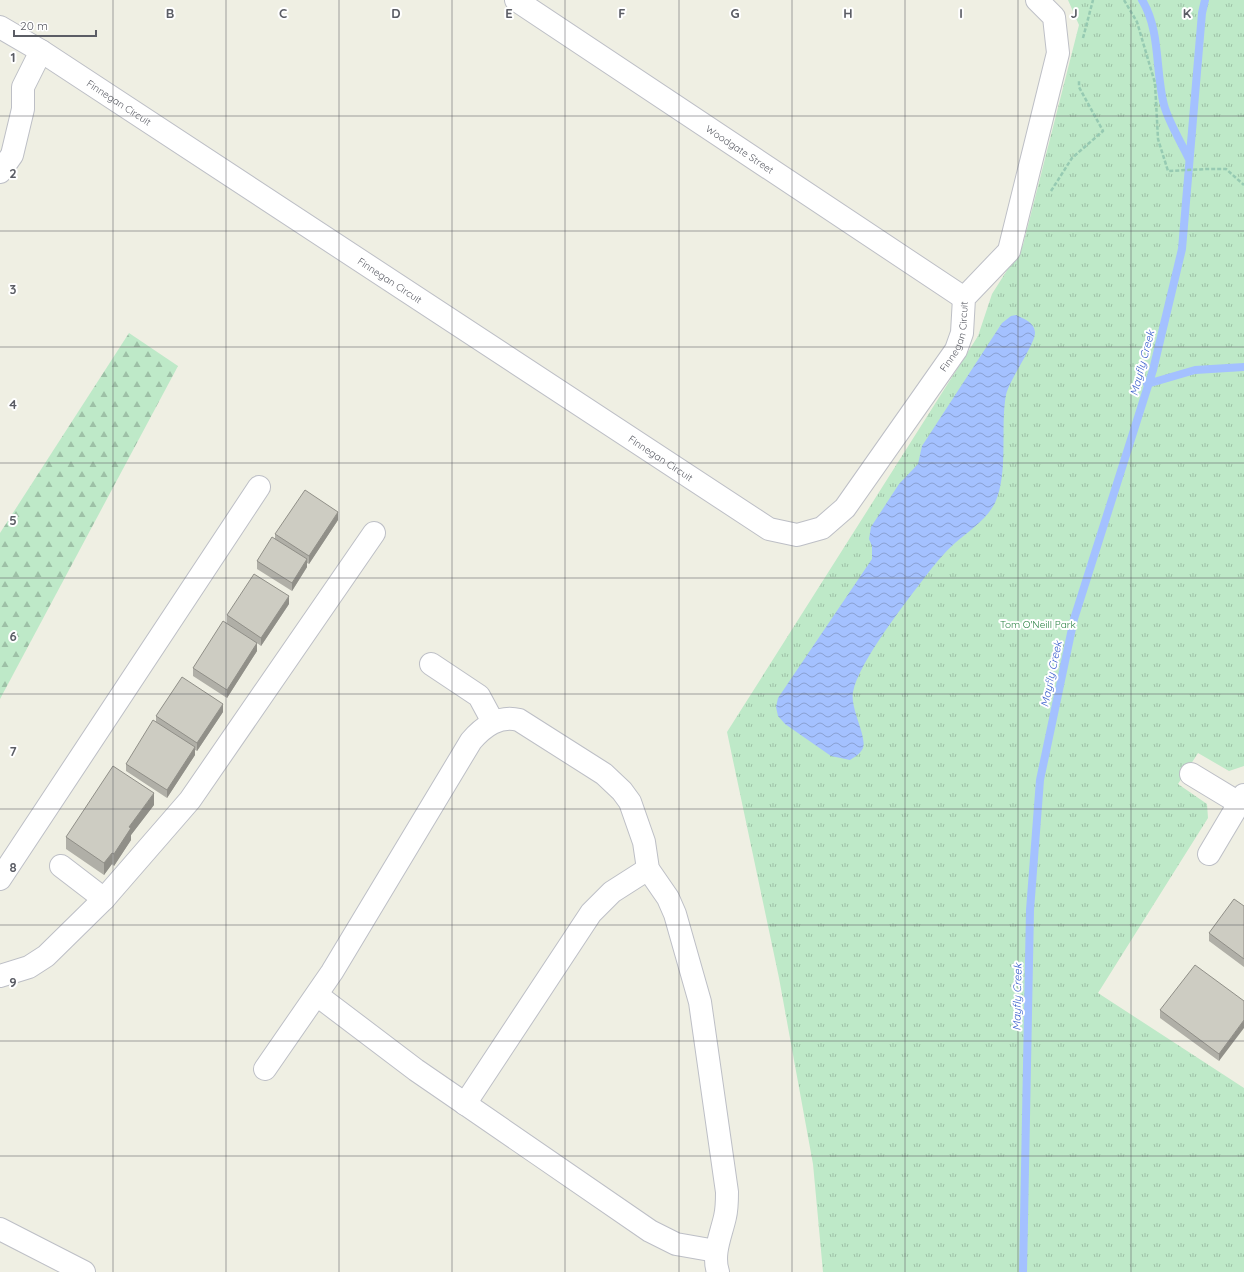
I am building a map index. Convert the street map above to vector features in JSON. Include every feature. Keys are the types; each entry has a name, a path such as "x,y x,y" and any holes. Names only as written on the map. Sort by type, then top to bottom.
{"street":[{"name":"Woodgate Street","path":"516,0 964,298"},
{"name":"Finnegan Circuit","path":"0,27 41,51 769,529 797,535 822,528 845,508 956,350 962,333 964,298 1009,251 1058,54 1054,17 1037,0"},
{"path":"0,172 12,155 23,109 23,87 41,51"},
{"path":"0,879 259,487"},
{"path":"0,976 29,967 46,956 104,899 190,800 374,533"},
{"path":"431,664 479,696 493,722"},
{"path":"265,1069 317,995 471,741 485,727 493,722 511,718 524,722 614,782 630,802 644,842 648,869 668,898 675,914 698,995 704,1025 727,1192 725,1217 716,1251 718,1272"},
{"path":"1191,774 1241,799 1208,854"},
{"path":"61,866 104,899"},
{"path":"465,1104 591,913 612,892 648,869"},
{"path":"317,995 416,1070 662,1238 676,1244 716,1251"},
{"path":"0,1229 84,1272"}],"path":[{"path":"1124,0 1137,22 1154,83 1158,139 1168,171 1226,169 1244,185"}],"green space":[{"name":"Tom O'Neill Park","path":"1068,0 1244,0 1244,766 1229,771 1198,753 1178,784 1207,804 1208,818 1098,993 1244,1088 1244,1272 823,1272 813,1164 779,978 727,732 978,336 992,294 1023,245 1079,25"},
{"path":"129,333 178,366 0,699 0,533"}],"water":[{"path":"1016,315 1031,323 1035,332 1031,344 1008,388 1006,395 1004,407 1002,478 995,503 987,515 951,547 932,568 873,649 857,680 853,692 854,706 863,737 863,748 858,755 850,760 831,756 785,724 778,716 776,707 778,698 872,559 872,546 869,539 871,527 899,484 918,464 922,446 1002,323 1011,316"}],"building":[{"path":"305,490 338,512 309,556 275,534"},
{"path":"272,537 307,559 292,583 257,561"},
{"path":"254,574 289,596 261,638 227,615"},
{"path":"223,621 257,643 227,690 193,668"},
{"path":"182,677 223,704 197,743 156,716"},
{"path":"153,720 195,747 167,790 126,764"},
{"path":"113,766 154,793 129,827 131,828 114,854 112,853 104,863 66,837"},
{"path":"1234,899 1244,906 1244,959 1209,933"},
{"path":"1195,965 1244,1001 1244,1020 1219,1054 1160,1010"}],"waterway":[{"path":"1142,0 1148,12 1155,38 1161,92 1166,112 1189,159"},
{"name":"Mayfly Creek","path":"1023,1272 1030,910 1040,780 1074,619 1153,370 1182,249 1202,13 1205,0"},
{"path":"1147,384 1195,370 1244,367"}]}
